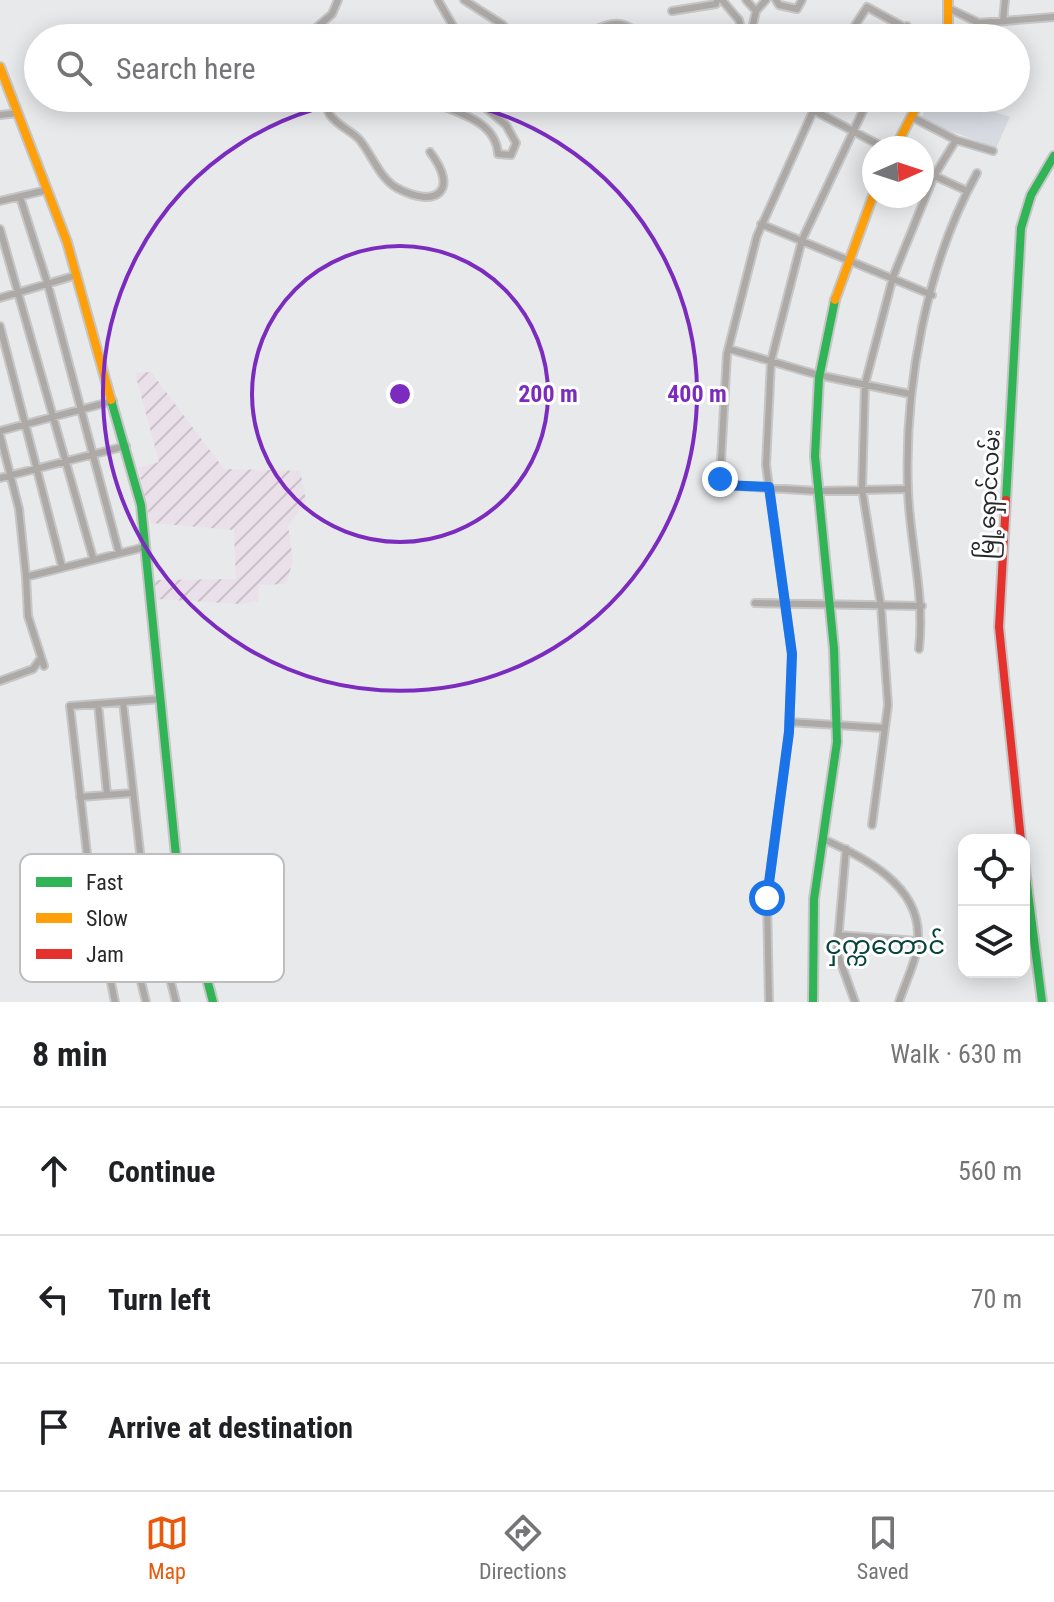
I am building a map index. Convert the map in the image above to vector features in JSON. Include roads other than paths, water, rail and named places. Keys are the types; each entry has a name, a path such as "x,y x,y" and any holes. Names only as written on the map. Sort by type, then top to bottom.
{"main road":[{"path":"0,67 77,275 141,505 175,854"},
{"path":"902,136 914,112"},
{"name":"မြို့ရှောင်လမ်း","path":"1020,834 999,627 1021,228 1031,195 1054,156"},
{"path":"813,1002 812,940 823,839 828,822 836,722 832,605 816,491 818,375 846,261 868,208"},
{"path":"1030,906 1042,1002"},
{"path":"207,982 213,1002"}],"street":[{"path":"321,24 332,14 338,0"},
{"path":"438,0 452,24"},
{"path":"464,0 501,24"},
{"path":"672,11 716,4 719,0 740,24"},
{"path":"746,0 756,11"},
{"path":"753,24 756,11 766,0"},
{"path":"776,0 779,5 797,9 802,0"},
{"path":"1003,21 1005,0"},
{"path":"948,4 979,23 1054,17"},
{"path":"856,24 867,7 903,24"},
{"path":"328,112 341,127 357,137 393,186 426,198 438,195 444,189 445,175 430,152"},
{"path":"453,112 483,126 495,138 498,154 511,155 516,143 513,134 489,112"},
{"path":"812,112 761,224 729,349 720,479 723,485 816,491 908,489"},
{"path":"817,112 865,136"},
{"path":"769,1002 767,898 789,722 792,654 782,605 782,570 766,465 771,361 802,240 862,112"},
{"path":"0,115 18,113"},
{"path":"912,117 956,140 993,151"},
{"path":"956,140 934,176 967,191"},
{"path":"919,649 922,606 908,489 910,394 932,295 955,216 977,173"},
{"path":"0,201 47,190"},
{"path":"20,197 48,285 119,553"},
{"path":"872,825 888,705 881,606 862,489 865,384 893,277 921,208"},
{"path":"761,224 932,295"},
{"path":"0,229 93,558"},
{"path":"0,298 77,275"},
{"path":"0,326 62,567"},
{"path":"729,349 818,375 910,394"},
{"path":"44,666 28,616 19,509 0,433 113,401"},
{"path":"0,478 39,471 92,453 126,446"},
{"path":"26,577 145,547"},
{"path":"755,603 922,606"},
{"path":"0,681 33,669 41,658"},
{"path":"87,854 70,706 161,699"},
{"path":"123,702 140,854"},
{"path":"98,704 107,794"},
{"path":"789,722 836,722 884,728"},
{"path":"80,797 133,793"},
{"path":"823,839 846,849 905,892 915,915 917,941 899,1002"},
{"path":"846,849 837,952 855,1002"},
{"path":"838,935 917,941"},
{"path":"111,982 115,1002"},
{"path":"141,982 146,1002"},
{"path":"171,982 176,1002"}],"district":[{"name":"ငှက္ကတောင်","path":"885,945"}]}
